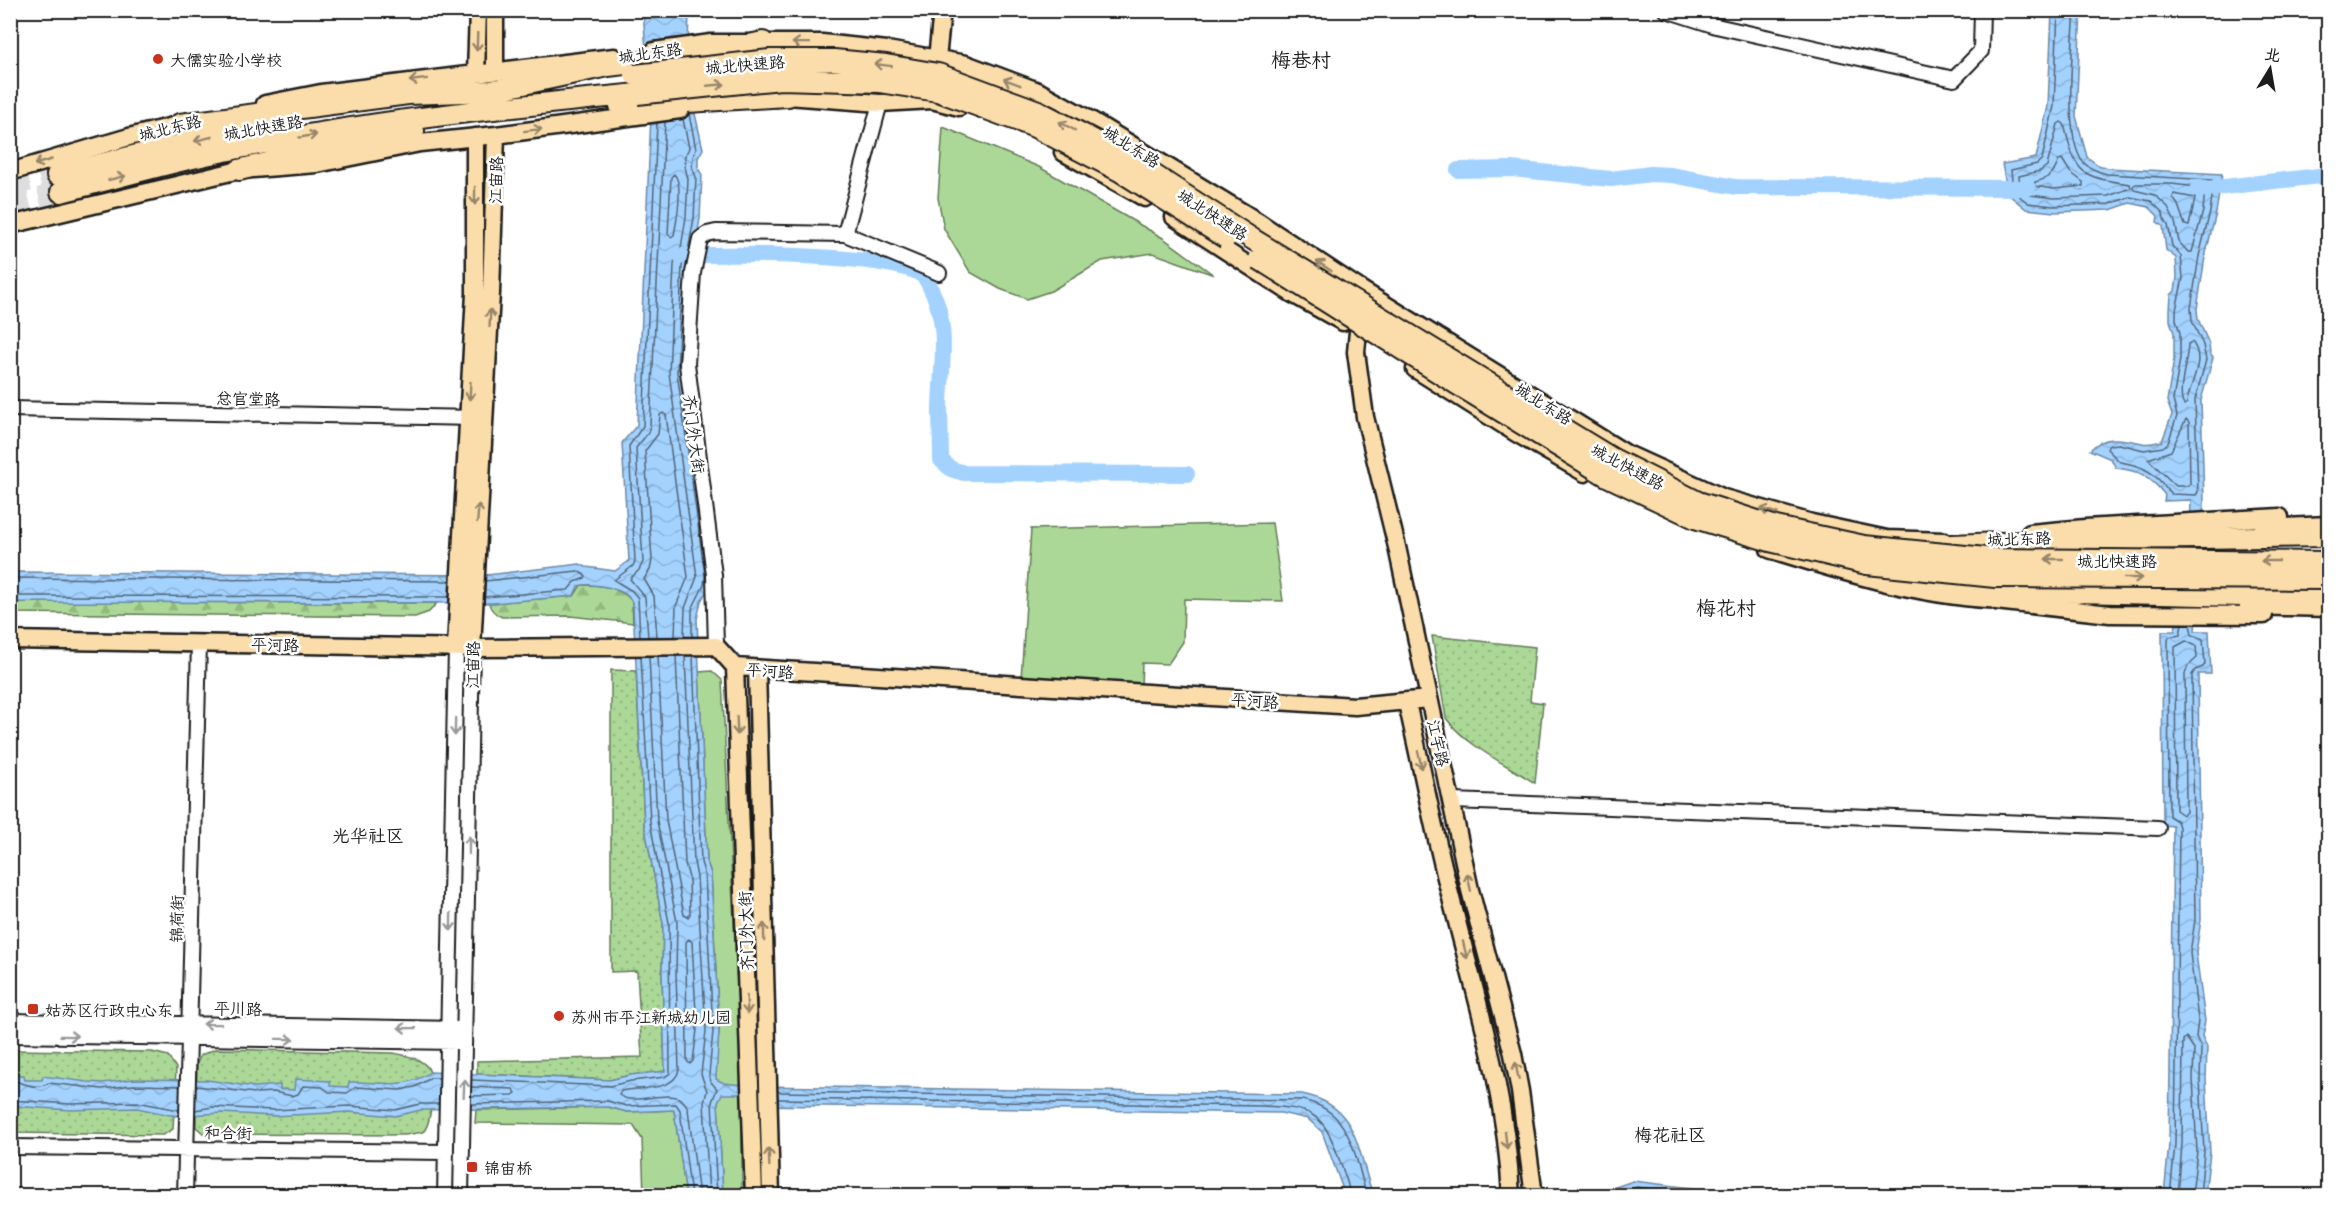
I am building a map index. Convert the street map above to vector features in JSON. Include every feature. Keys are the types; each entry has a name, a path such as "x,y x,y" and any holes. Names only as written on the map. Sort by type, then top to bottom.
{"highway":[{"path":"239,170 308,153 405,134 491,100 608,66 703,55 763,42"},
{"name":"城北快速路","path":"59,184 222,134 337,113 491,100 636,84 781,80 880,82 938,91 1035,127 1120,171 1607,476 1695,518 1773,534 1996,559 2328,562"},
{"path":"180,124 408,94 595,108 788,96"},
{"path":"1773,534 1927,546 2072,540 2328,536"},
{"path":"1773,534 1866,572 1988,590 2328,598"},
{"name":"城北快速路","path":"1773,534 1867,564 1995,577 2328,579"}],"main road":[{"path":"476,73 478,10"},
{"path":"495,10 495,71"},
{"path":"932,100 942,10"},
{"name":"城北东路","path":"10,172 180,124 321,93 711,43 822,43 886,50 966,64 1038,91 1094,122 1257,221 1360,289 1625,453 1724,498 1812,523 1887,539 1957,541 2328,525"},
{"path":"10,225 239,170 317,164 420,143 475,138 788,96 880,103 932,100 962,108 1040,139 1135,191 1291,293 1359,331 1516,433 1600,482 1665,513 1720,534 1848,575 1924,591 1981,599 2110,614 2328,616"},
{"name":"江宙路","path":"464,647 476,418 496,135"},
{"name":"江宙路","path":"475,138 476,418"},
{"name":"江宇路","path":"1360,289 1356,352 1365,417 1397,547 1470,890 1513,1054 1534,1194"},
{"path":"1957,541 2085,528 2328,515"},
{"path":"1981,599 2328,608"},
{"name":"平河路","path":"10,640 464,647 709,646 735,667 757,669 1355,706 1407,703 1429,699"},
{"name":"齐门外大街","path":"735,667 750,1076 760,1120 771,1196"},
{"name":"齐门外大街","path":"754,1196 760,1120 768,1075 757,669"},
{"name":"江宇路","path":"1407,703 1450,895 1493,1059 1504,1123 1511,1194"}],"street":[{"path":"1666,10 1716,26 1954,79 1981,51 1982,10"},
{"path":"880,103 845,234 939,273"},
{"name":"齐门外大街","path":"709,646 714,575 687,364 693,273 700,239 716,232 845,234"},
{"name":"总官堂路","path":"10,409 476,418"},
{"name":"锦荷街","path":"185,1196 199,643"},
{"name":"江宙路","path":"445,1196 464,647"},
{"name":"江宙路","path":"461,1196 466,1036 464,647"},
{"path":"1452,801 2158,828"},
{"name":"平川路","path":"10,1021 190,1031"},
{"name":"平川路","path":"10,1035 190,1031 466,1036"},
{"name":"和合街","path":"10,1147 446,1152"}],"green space":[{"path":"943,127 1039,167 1163,238 1214,275 1153,253 1102,261 1051,291 1027,299 1000,289 970,272 944,229 938,198"},
{"path":"1272,523 1283,601 1184,599 1183,642 1168,664 1142,663 1141,686 1021,679 1031,529"},
{"path":"581,585 608,587 627,596 632,601 633,623 570,616 502,617 490,608 489,603 574,596"},
{"path":"11,602 437,603 429,612 415,617 11,613"},
{"path":"1432,636 1535,647 1530,701 1543,703 1535,783 1475,746 1446,718"},
{"path":"611,670 636,671 644,823 663,923 665,1072 630,1075 610,1080 477,1074 477,1061 642,1057 637,971 611,972"},
{"path":"712,671 722,680 742,1085 742,1195 723,1195 715,1075 719,1031 711,874 707,862 699,672"},
{"path":"215,1049 393,1053 412,1058 425,1065 430,1074 429,1120 423,1132 405,1135 204,1134 196,1127 197,1063 201,1055"},
{"path":"11,1050 152,1052 168,1056 176,1068 173,1129 163,1135 11,1133"},
{"path":"608,1107 627,1112 674,1110 686,1195 644,1195 642,1139 633,1125 475,1123 476,1110"}],"water":[{"path":"2081,10 2076,116 2087,157 2098,165 2108,168 2222,174 2197,309 2198,319 2213,358 2201,400 2204,500 2195,631 2209,631 2211,674 2198,674 2201,920 2196,953 2205,1021 2202,1036 2207,1047 2206,1079 2210,1152 2205,1195 2164,1195 2169,1144 2173,826 2163,825 2162,631 2175,631 2179,601 2187,599 2191,500 2164,501 2165,495 2155,483 2139,473 2116,468 2111,459 2090,450 2102,442 2114,439 2147,444 2162,441 2172,415 2167,401 2174,359 2174,333 2170,321 2170,310 2171,295 2175,291 2177,277 2176,258 2166,250 2163,226 2157,222 2158,216 2149,207 2130,203 2110,210 2054,212 2026,209 2008,194 2002,164 2036,158 2048,106 2052,11"},
{"path":"643,11 689,11 688,47 693,105 703,149 698,158 698,168 702,175 700,219 694,255 687,266 683,372 709,587 701,601 697,619 707,862 711,874 719,1031 716,1079 724,1083 752,1086 1302,1094 1321,1100 1335,1108 1345,1119 1359,1147 1373,1195 1345,1195 1322,1132 1308,1119 1281,1113 753,1105 752,1094 722,1094 718,1102 723,1195 686,1196 674,1110 627,1112 608,1107 421,1110 395,1116 349,1112 274,1116 222,1113 175,1116 137,1108 71,1110 11,1106 11,1075 24,1075 25,1080 42,1080 43,1076 103,1083 133,1079 207,1080 255,1087 280,1085 280,1089 294,1090 295,1079 330,1081 330,1086 348,1087 349,1082 401,1083 420,1078 430,1072 610,1080 665,1071 663,923 644,823 633,606 626,595 610,588 584,585 578,586 574,596 493,603 11,602 10,572 487,575 580,564 615,571 629,561 622,443 637,425 651,116"},
{"path":"1633,1181 1709,1190 1719,1195 1592,1195"}],"waterway":[{"path":"1458,170 1511,169 1611,179 1651,174 1671,175 1736,187 2028,188"},
{"path":"2198,190 2328,175"},
{"path":"681,256 769,255 847,259 909,269 924,277 929,284 941,317 943,346 940,406 941,460 951,469 964,473 1187,474"}],"tunnel":[{"path":"10,186 57,175"},
{"path":"10,205 61,192"}],"place":[{"name":"大儒实验小学校","path":"158,59"},
{"name":"姑苏区行政中心东","path":"33,1009"},
{"name":"苏州市平江新城幼儿园","path":"559,1016"},
{"name":"锦宙桥","path":"472,1167"}],"district":[{"name":"梅巷村","path":"1301,59"},
{"name":"梅花村","path":"1726,607"},
{"name":"光华社区","path":"368,835"},
{"name":"梅花社区","path":"1670,1134"}]}
